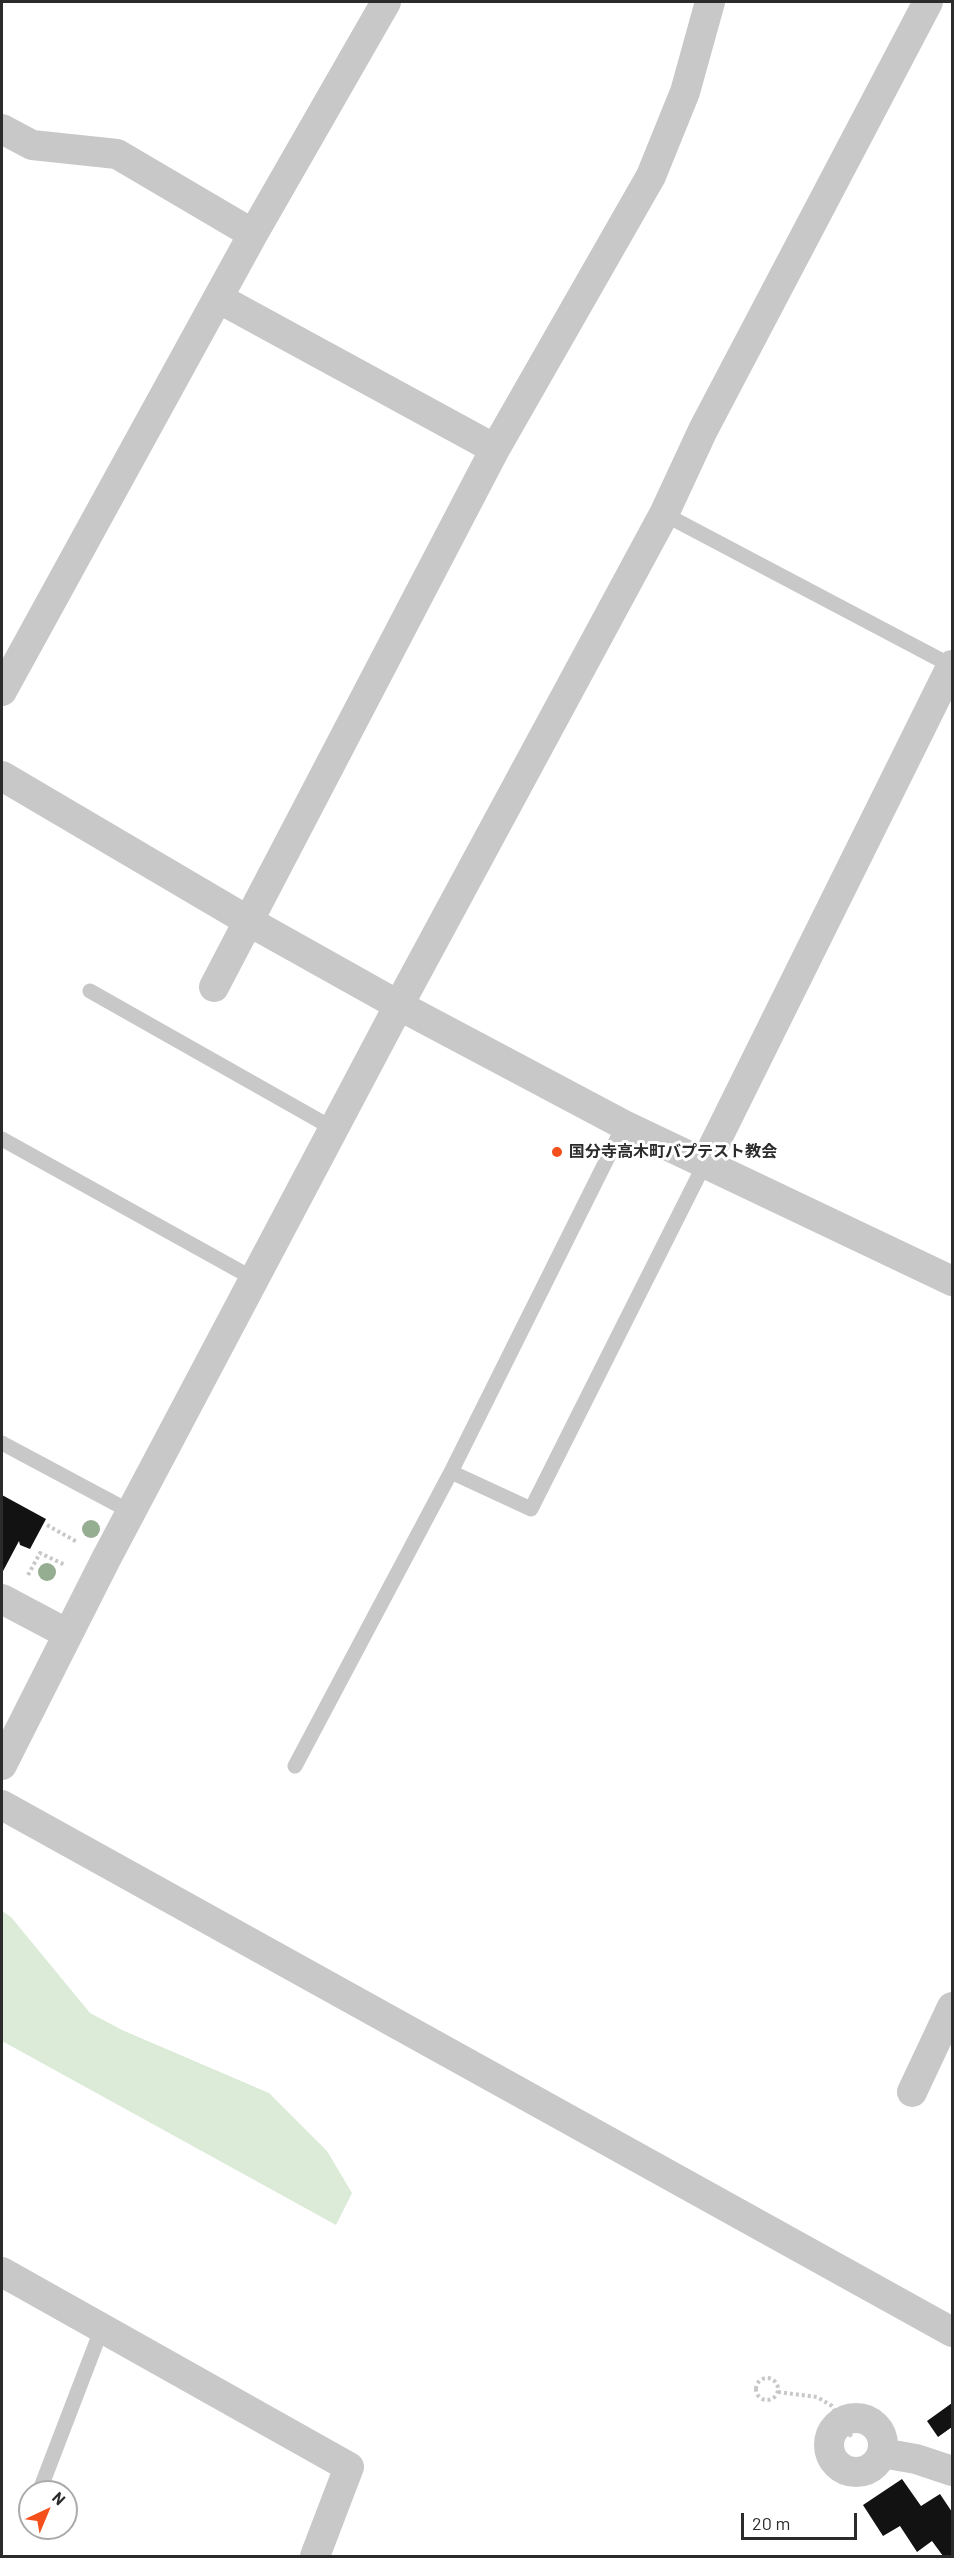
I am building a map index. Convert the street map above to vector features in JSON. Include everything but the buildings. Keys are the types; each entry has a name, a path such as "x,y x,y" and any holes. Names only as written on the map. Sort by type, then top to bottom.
{"street":[{"path":"2,691 253,234 386,2"},
{"path":"214,987 250,922 495,449 651,176 685,92 710,2"},
{"path":"2,1765 131,1512 254,1279 664,514 703,430 928,2"},
{"path":"2,129 32,145 117,154 253,234"},
{"path":"218,298 495,449"},
{"path":"705,1163 952,665"},
{"path":"2,776 250,922 400,1006 624,1125 952,1281"},
{"path":"7,1602 68,1634"},
{"path":"2,1805 952,2332"},
{"path":"912,2092 952,2007"},
{"path":"2,2272 349,2467 315,2556"},
{"path":"882,2453 916,2459 952,2471"}],"lane":[{"path":"664,514 952,665"},
{"path":"90,991 334,1129"},
{"path":"295,1766 451,1472 624,1125"},
{"path":"2,1139 254,1279"},
{"path":"451,1472 531,1509 705,1163"},
{"path":"2,1443 131,1512"},
{"path":"44,2480 102,2328"}],"path":[{"path":"77,1550 80,1544"},
{"path":"7,1602 40,1553 68,1567 72,1558"},
{"path":"769,2378 776,2382 778,2392 774,2398 766,2401 759,2398 756,2388 759,2381 769,2378"}],"green space":[{"path":"2,1911 11,1917 90,2013 122,2030 269,2093 327,2151 352,2193 336,2225 2,2041"}],"place":[{"name":"国分寺高木町バプテスト教会","path":"557,1152"}]}
